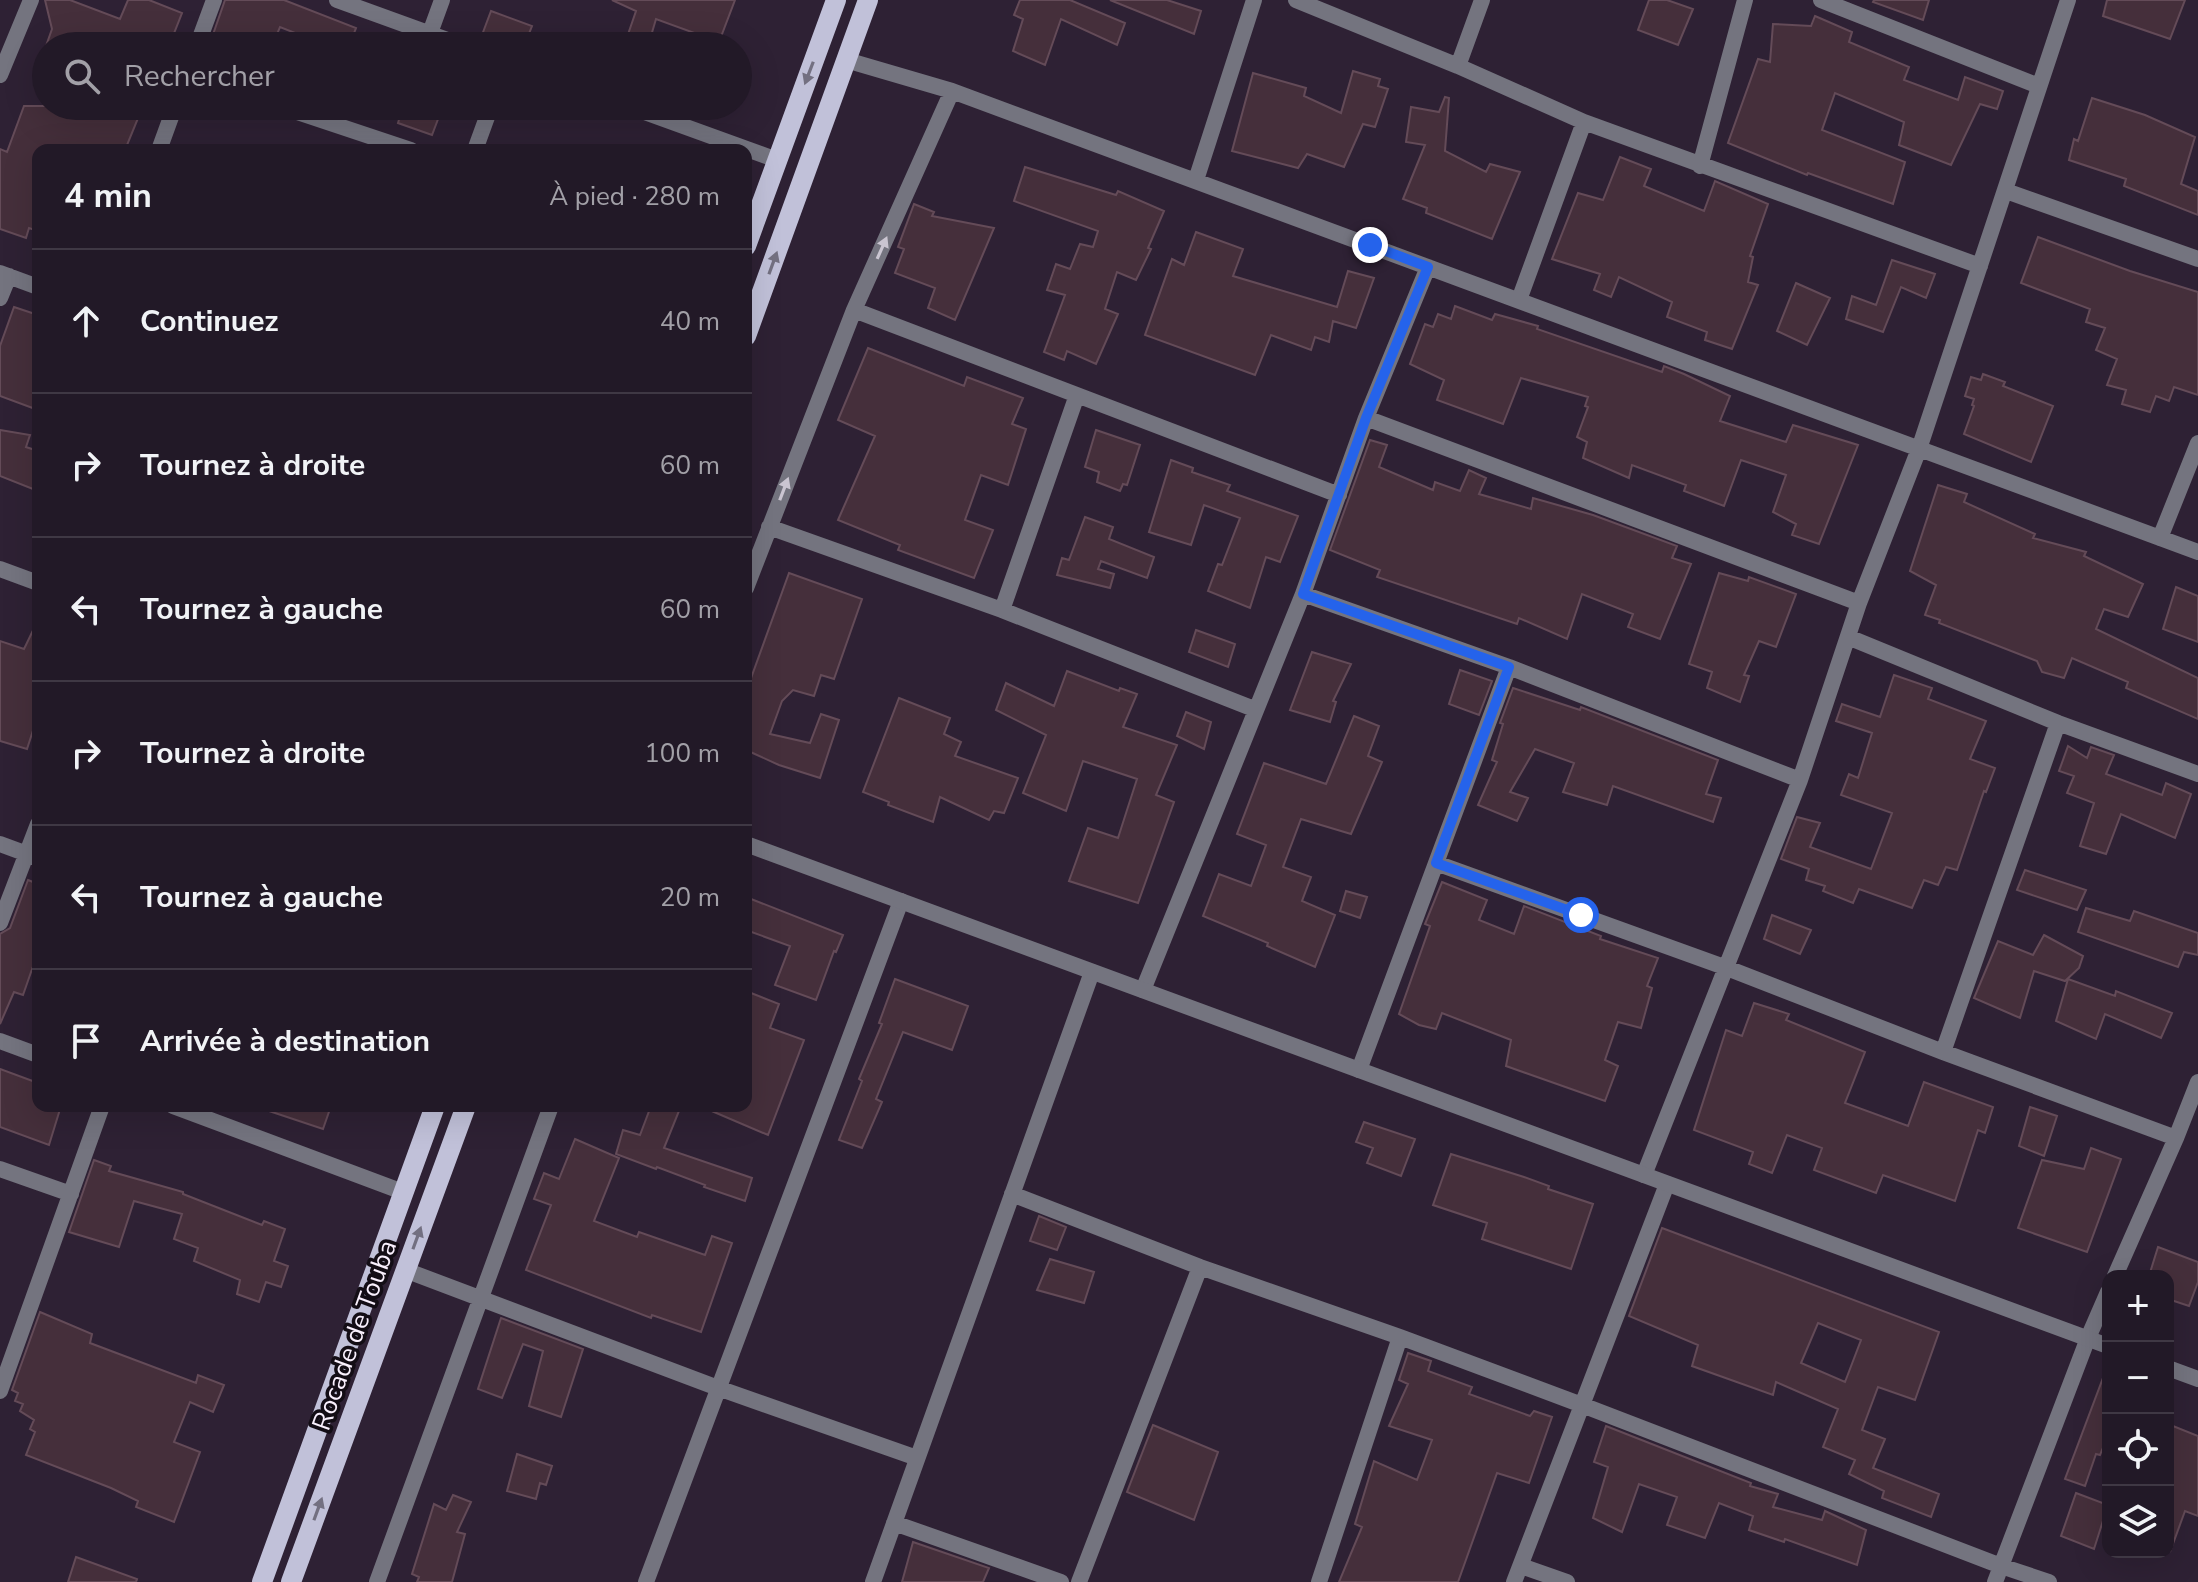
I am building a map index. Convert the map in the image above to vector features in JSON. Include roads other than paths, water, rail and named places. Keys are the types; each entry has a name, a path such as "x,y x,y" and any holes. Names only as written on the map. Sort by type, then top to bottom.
{"main road":[{"path":"752,229 836,0"},
{"path":"752,319 868,0"},
{"name":"Rocade de Touba","path":"262,1582 433,1112"},
{"name":"Rocade de Touba","path":"291,1582 464,1112"}],"street":[{"path":"0,75 31,0"},
{"path":"202,32 214,0"},
{"path":"337,0 427,32"},
{"path":"430,32 442,0"},
{"path":"1196,180 1254,0"},
{"path":"1296,0 1458,66 1584,122 1980,266"},
{"path":"1458,66 1482,0"},
{"path":"1700,166 1745,0"},
{"path":"1821,0 2039,86"},
{"path":"1644,1175 1800,780 1859,603 1919,449 2068,0"},
{"path":"846,60 952,91 2198,552"},
{"path":"752,572 854,310 952,91"},
{"path":"161,144 170,120"},
{"path":"321,120 393,144"},
{"path":"477,144 486,120"},
{"path":"667,120 733,144"},
{"path":"1519,300 1584,122"},
{"path":"752,151 777,160"},
{"path":"2006,191 2198,259"},
{"path":"1143,990 1303,594 1366,418 1428,267"},
{"path":"0,298 4,274 32,285"},
{"path":"854,310 1339,495"},
{"path":"1002,610 1077,395"},
{"path":"1366,418 1859,603"},
{"path":"2160,538 2198,443"},
{"path":"769,527 1002,610 1254,709"},
{"path":"0,569 32,581"},
{"path":"1303,594 1509,667 1800,780"},
{"path":"1848,637 2058,723 2198,774"},
{"path":"1359,1070 1509,667"},
{"path":"1943,1052 2058,723"},
{"path":"0,844 32,856 0,923"},
{"path":"752,846 2102,1344"},
{"path":"1436,863 1727,968 2176,1138"},
{"path":"646,1582 901,901"},
{"path":"873,1582 1092,972"},
{"path":"0,1041 32,1053"},
{"path":"2118,1270 2198,1082"},
{"path":"0,1391 100,1112"},
{"path":"189,1112 403,1192"},
{"path":"377,1582 549,1112"},
{"path":"0,1169 71,1194"},
{"path":"1514,1582 1667,1184"},
{"path":"1012,1194 1200,1267 1582,1405 1998,1574 2049,1582"},
{"path":"1079,1582 1200,1267"},
{"path":"405,1270 718,1388 917,1458"},
{"path":"1998,1574 2102,1306"},
{"path":"1319,1582 1400,1337"},
{"path":"2174,1370 2198,1379"},
{"path":"894,1523 1061,1582"},
{"path":"1521,1566 1567,1582"}]}
